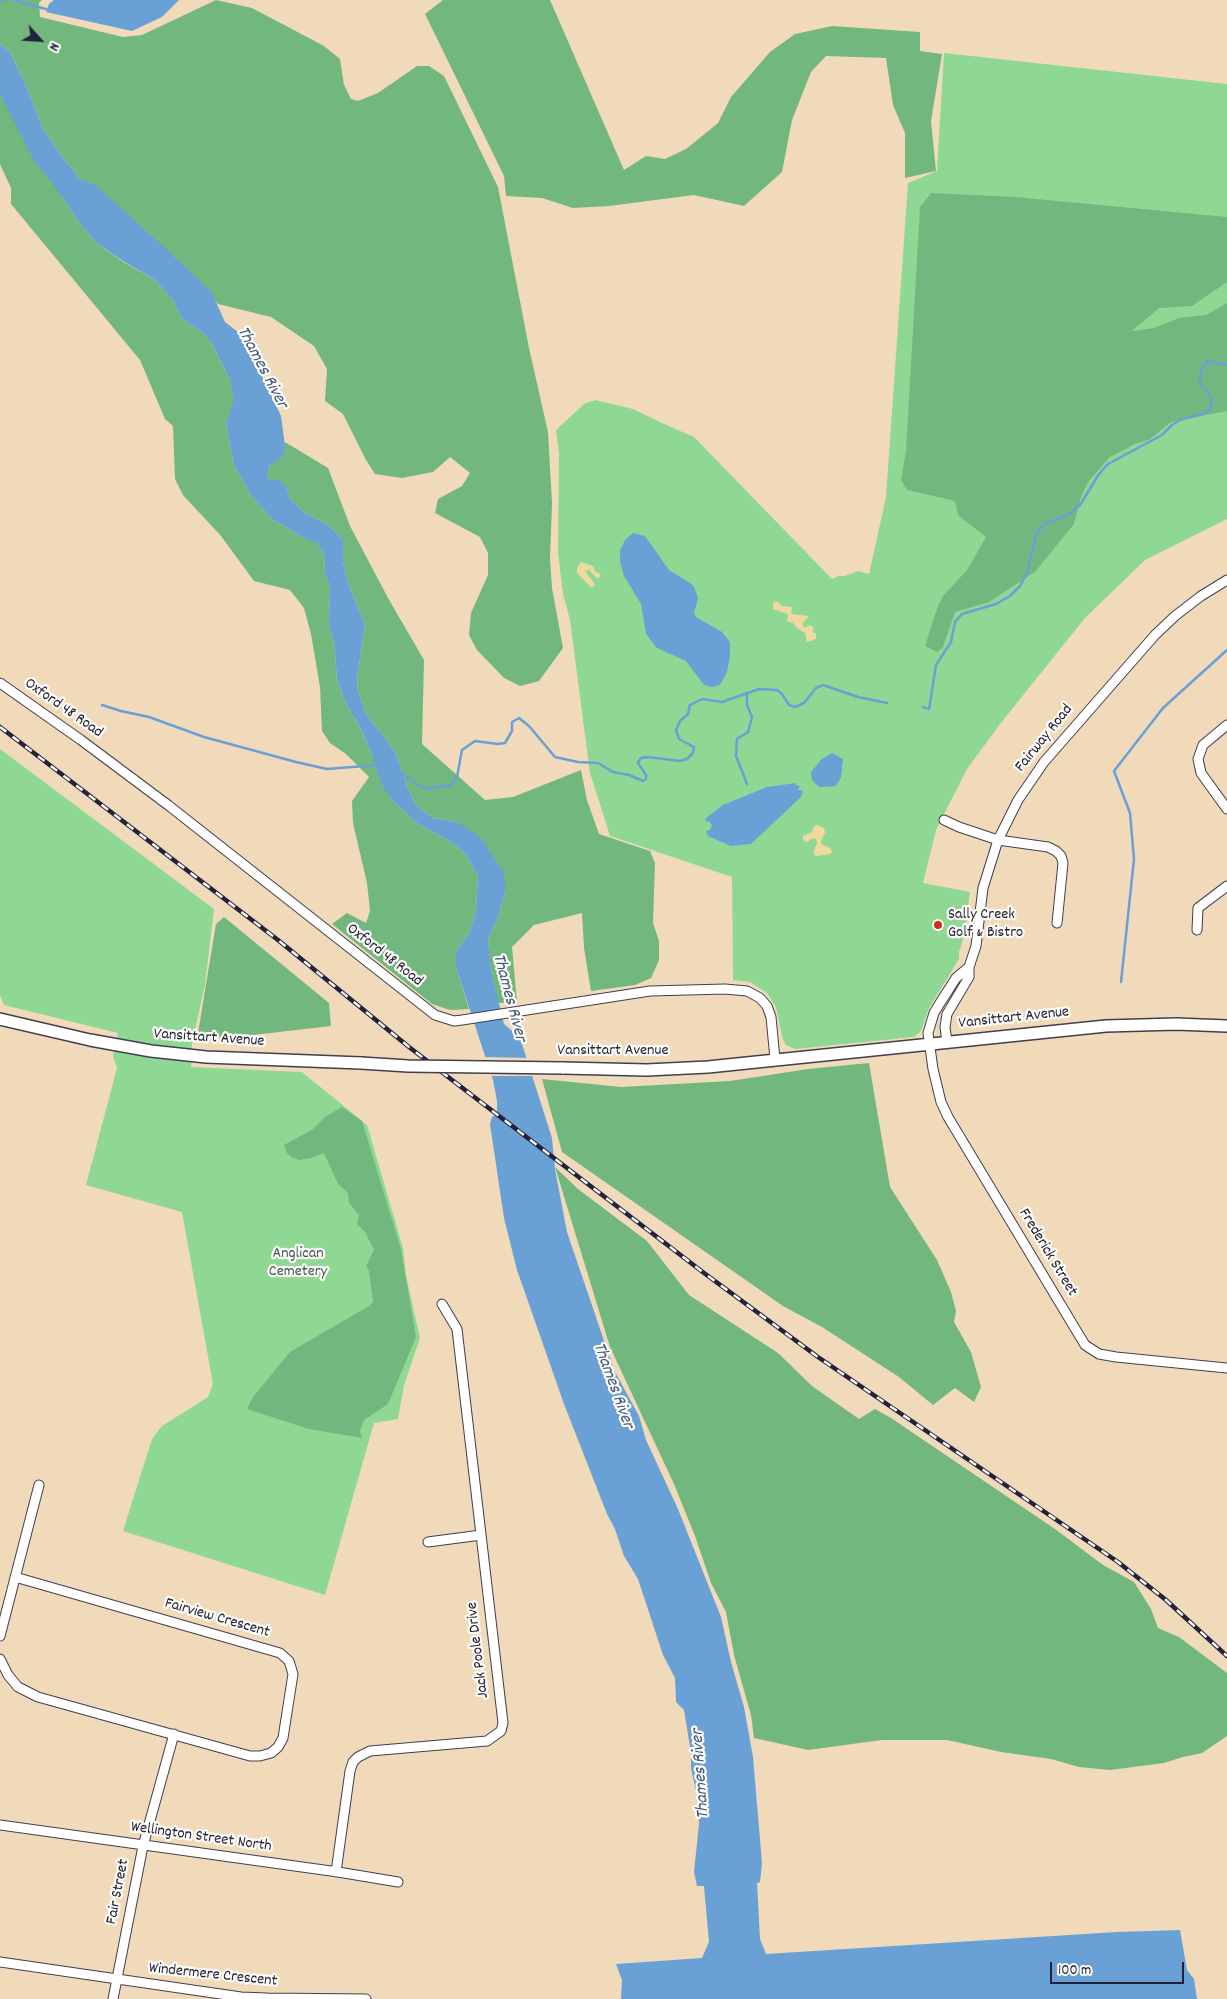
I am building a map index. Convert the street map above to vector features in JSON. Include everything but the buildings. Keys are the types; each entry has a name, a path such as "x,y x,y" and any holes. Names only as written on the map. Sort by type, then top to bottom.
{"main road":[{"name":"Vansittart Avenue","path":"0,1019 150,1051 206,1057 361,1062 408,1066 647,1070 708,1067 1106,1026 1176,1024 1227,1026"}],"street":[{"name":"Fairway Road","path":"946,1042 945,1027 947,1014 969,978 969,967 976,946 984,888 998,840 1018,800 1038,769 1106,688 1163,627 1201,596 1227,580"},
{"name":"Oxford 48 Road","path":"0,683 97,751 168,805 435,1015 454,1021 650,991 725,989 748,991 760,998 768,1006 771,1017 775,1059"},
{"path":"1227,726 1203,745 1198,759 1201,773 1227,809"},
{"path":"944,820 998,840 1048,847 1061,856 1063,870 1057,923"},
{"path":"1197,930 1198,908 1227,886"},
{"name":"Fairway Road","path":"930,1044 928,1033 934,1013 956,978 969,967"},
{"name":"Frederick Street","path":"930,1044 940,1102 948,1118 1084,1345 1105,1355 1227,1368"},
{"name":"Jack Poole Drive","path":"336,1872 350,1771 353,1762 358,1757 370,1751 487,1741 501,1731 503,1724 457,1329 442,1304"},
{"path":"0,1636 39,1485"},
{"path":"428,1542 481,1535"},
{"name":"Fairview Crescent","path":"0,1659 8,1675 16,1684 32,1694 251,1756 271,1753 284,1738 293,1679 292,1667 289,1661 276,1652 15,1577"},
{"name":"Fair Street","path":"113,1999 143,1846 174,1734"},
{"name":"Wellington Street North","path":"0,1825 398,1882"},
{"name":"Windermere Crescent","path":"0,1962 254,1998 366,1999"}],"green space":[{"path":"0,0 42,0 39,3 40,17 123,37 142,35 216,0 252,8 324,46 340,59 344,85 351,99 358,101 378,93 417,66 429,66 444,76 498,187 529,348 548,432 552,503 550,559 552,588 563,648 539,681 520,686 504,678 477,650 469,635 471,613 488,575 488,553 480,537 435,513 438,499 462,486 470,473 450,457 433,472 402,478 375,474 343,414 325,401 327,369 314,346 271,317 218,304 176,258 78,178 43,129 10,52 0,44"},
{"path":"443,0 550,0 624,170 646,156 665,159 686,149 718,123 731,97 770,52 795,34 832,26 920,32 920,51 942,54 931,121 936,171 905,178 905,133 893,105 886,58 826,56 811,72 792,120 782,172 744,206 694,195 609,206 573,208 542,198 506,196 504,176 425,14"},
{"path":"944,53 1227,84 1227,519 1145,560 1085,618 1000,724 967,769 936,830 923,883 970,892 964,936 959,959 929,1008 921,1031 914,1037 795,1049 786,1045 782,1037 776,1007 767,993 750,982 733,980 732,877 610,836 590,773 570,620 563,594 558,552 559,453 556,430 584,404 595,400 633,409 694,437 832,579 858,571 869,574 886,497 908,183 937,171"},
{"path":"0,94 76,218 95,242 125,263 154,279 172,299 182,319 201,331 211,342 230,380 235,400 226,424 234,465 253,498 272,519 304,538 317,542 325,556 324,569 330,588 329,625 334,642 337,680 346,704 360,727 392,800 418,824 453,843 467,856 478,876 476,910 470,932 456,951 456,968 469,1009 450,1010 432,1004 332,924 347,913 366,923 370,911 367,883 353,823 352,801 369,777 346,754 330,743 322,731 320,687 311,634 304,608 290,590 254,581 221,536 183,495 175,479 173,426 165,419 140,360 11,204 11,188 0,164"},
{"path":"931,193 1015,197 1227,217 1227,282 1192,306 1159,308 1132,331 1154,328 1179,318 1206,315 1227,303 1227,411 1171,422 1149,440 1135,444 1110,457 1088,482 1081,497 1074,524 1035,572 989,602 955,612 943,647 937,652 925,646 938,606 943,596 967,570 986,537 958,515 955,501 907,490 901,480 906,451 920,207"},
{"path":"285,442 328,468 350,526 388,598 424,660 422,744 485,800 513,797 581,770 587,800 599,834 650,851 655,863 653,923 659,941 659,960 651,978 635,985 591,991 584,948 582,913 534,925 512,947 517,1002 498,1003 490,965 488,939 498,917 506,890 457,822 434,818 416,806 395,751 366,714 357,688 365,624 349,586 343,562 343,540 327,524 305,513 291,500 287,488 270,481 267,474 270,465 285,446"},
{"name":"Anglican Cemetery","path":"0,749 214,909 205,985 192,1043 191,1067 302,1072 367,1125 403,1248 406,1276 420,1338 404,1385 398,1419 374,1423 325,1595 123,1531 152,1439 162,1426 208,1397 213,1384 182,1212 86,1185 117,1068 113,1056 118,1033 4,1005 0,995"},
{"path":"224,917 329,1003 331,1026 236,1037 197,1039 216,924"},
{"path":"869,1063 890,1187 937,1260 951,1292 956,1311 954,1322 971,1352 981,1387 974,1402 955,1388 933,1405 899,1377 822,1327 783,1306 562,1152 542,1079 621,1087 730,1081 808,1069"},
{"path":"342,1107 362,1121 401,1249 416,1337 388,1404 364,1420 360,1431 362,1438 309,1429 247,1409 253,1397 290,1352 373,1302 369,1271 366,1266 374,1250 365,1232 357,1224 359,1215 349,1203 348,1193 338,1184 324,1153 299,1160 287,1153 284,1145 312,1130 325,1117"},
{"path":"555,1167 578,1189 647,1241 689,1295 778,1353 812,1386 859,1419 875,1409 891,1418 1055,1529 1103,1565 1134,1582 1151,1609 1158,1628 1179,1637 1227,1673 1227,1736 1202,1753 1164,1763 1110,1770 1079,1767 1051,1759 1001,1752 947,1740 882,1740 808,1750 754,1738 751,1715 734,1655 726,1612 711,1583 674,1484 610,1347"}],"sand":[{"path":"581,562 593,566 595,571 601,575 598,579 589,570 585,571 595,584 592,588 577,573 577,568"},
{"path":"777,601 782,606 793,607 792,614 809,616 802,624 805,628 809,625 814,627 812,631 816,634 816,639 807,642 805,633 793,623 787,621 788,614 773,609 773,603"},
{"path":"817,825 824,828 825,833 821,844 830,848 832,852 830,854 816,856 813,853 817,843 816,839 813,838 807,842 803,840 803,836 812,832 814,826"}],"water":[{"path":"54,0 179,0 162,17 132,31 46,12 49,4"},
{"name":"Thames River","path":"0,44 10,52 43,129 78,178 95,185 176,258 212,293 225,322 251,342 259,370 281,416 285,446 283,457 270,465 267,474 270,481 279,479 287,488 291,500 305,513 327,524 343,540 343,562 349,586 365,624 357,688 366,714 395,751 416,806 434,818 457,822 480,837 503,871 506,890 498,917 488,939 491,970 504,1024 518,1036 522,1044 552,1138 555,1169 567,1232 614,1370 639,1416 646,1440 678,1509 721,1617 744,1707 753,1757 762,1863 760,1882 757,1883 760,1939 766,1954 1117,1932 1180,1930 1187,1970 1194,1979 1197,1999 621,1999 622,1980 616,1964 702,1958 709,1942 704,1886 697,1886 694,1872 699,1824 698,1800 691,1768 691,1753 684,1710 676,1702 675,1678 663,1655 638,1579 624,1556 615,1529 607,1514 564,1404 517,1270 504,1218 490,1124 492,1117 497,1114 497,1101 493,1080 456,968 456,951 470,932 476,910 478,876 467,856 453,843 418,824 392,800 382,785 371,752 360,727 346,704 337,680 334,642 329,625 330,588 324,569 325,556 317,543 304,538 272,519 253,498 234,465 226,424 234,400 230,380 211,342 201,331 182,319 172,299 154,279 95,242 76,218 63,197 34,161 0,94"},
{"path":"633,533 645,536 669,570 694,587 698,598 694,613 696,617 722,632 730,642 727,672 720,685 712,687 704,685 686,661 657,648 646,634 641,604 624,576 620,562 620,550 625,540"},
{"path":"832,753 843,759 841,777 836,786 819,787 812,780 811,772 822,759"},
{"path":"796,783 796,785 800,786 798,790 803,791 801,797 751,844 731,846 708,836 706,831 710,830 712,825 710,822 705,821 706,818 723,805 767,787"}],"pier":[{"path":"481,1057 528,1058 534,1076 488,1076"}],"waterway":[{"path":"0,1 4,0"},
{"path":"13,0 46,9"},
{"path":"923,707 929,709 936,665 951,642 955,622 962,614 996,604 1010,596 1020,586 1027,573 1036,535 1044,524 1070,514 1080,505 1099,474 1108,464 1162,435 1180,420 1206,413 1210,410 1212,399 1200,384 1201,370 1208,361 1227,365"},
{"path":"1121,982 1134,859 1130,813 1114,771 1163,708 1227,650"},
{"path":"401,773 424,789 451,785 457,777 462,750 475,741 505,743 512,731 512,722 519,718 529,726 555,757 578,762 598,763 613,772 629,775 643,781 646,779 646,775 638,763 641,758 648,757 679,761 687,759 693,753 694,747 679,739 676,730 680,721 688,714 690,705 702,699 722,702 759,689 777,690 789,705 795,707 804,703 816,688 823,685 858,697 887,703"},
{"path":"747,694 747,705 752,717 748,732 737,739 736,756 747,784"},
{"path":"102,705 149,717 204,737 327,769 378,765"}],"railway":[{"path":"0,727 278,940 409,1047 704,1273 818,1357 1118,1562 1166,1600 1227,1656"}],"place":[{"name":"Sally Creek Golf & Bistro","path":"938,925"}]}
